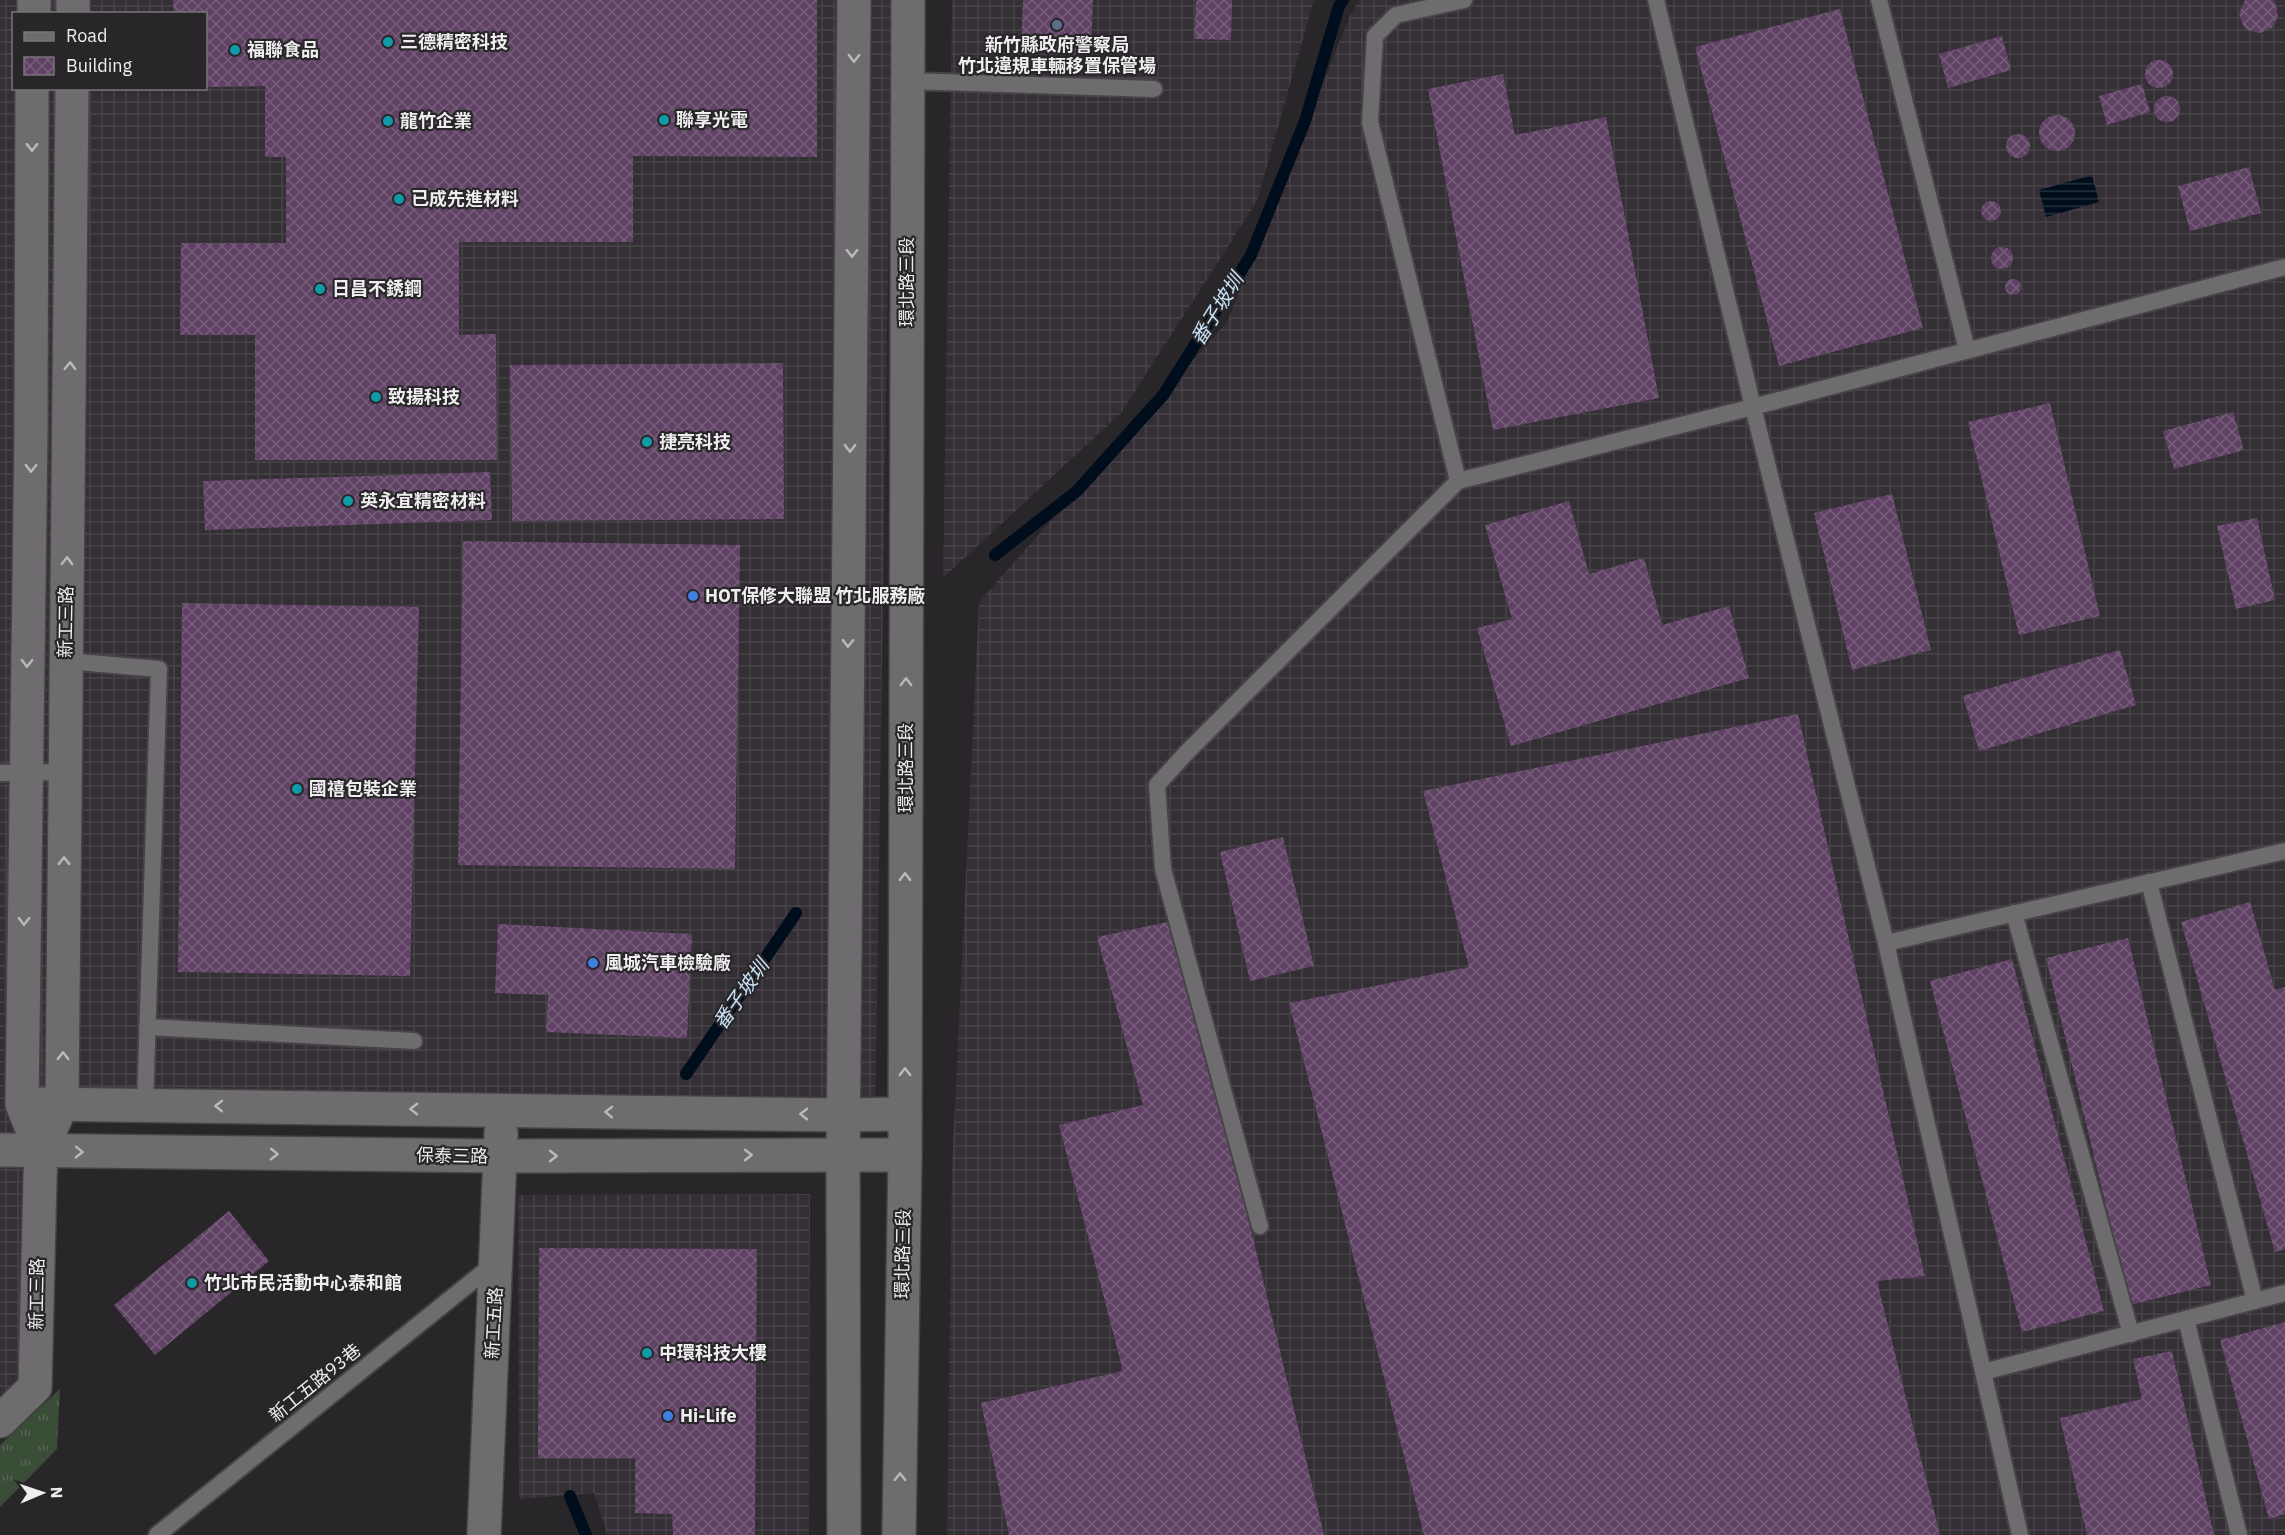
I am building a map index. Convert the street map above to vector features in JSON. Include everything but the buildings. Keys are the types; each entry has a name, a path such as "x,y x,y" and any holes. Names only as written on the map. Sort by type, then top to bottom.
{"street":[{"path":"844,1535 843,1155 855,0"},
{"name":"環北路三段","path":"899,1535 905,1155 908,0"},
{"path":"32,95 72,95"},
{"name":"新工三路","path":"32,95 30,502 13,773 11,1103 41,1152"},
{"name":"新工三路","path":"0,1421 35,1387 41,1152 62,1104 72,95"},
{"path":"31,250 71,248"},
{"path":"31,433 69,432"},
{"path":"30,502 68,502"},
{"path":"11,1103 500,1111 904,1114"},
{"name":"新工五路","path":"484,1535 501,1156 500,1111"},
{"name":"保泰三路","path":"0,1150 501,1156 905,1155"}],"lane":[{"path":"1458,481 1370,122 1376,36 1396,15 1464,0"},
{"path":"1656,0 1753,407 1886,943 2020,1535"},
{"path":"1879,0 1966,350"},
{"path":"908,81 1154,89"},
{"path":"1260,1226 1163,868 1157,784 1196,742 1458,481 1753,407 2285,267"},
{"path":"66,661 159,669 145,1105"},
{"path":"13,773 65,772"},
{"path":"1886,943 2285,851"},
{"path":"2149,882 2255,1301"},
{"path":"2014,913 2132,1334"},
{"path":"147,1027 414,1041"},
{"name":"新工五路93巷","path":"157,1535 496,1261"},
{"path":"1983,1372 2285,1293"},
{"path":"2186,1319 2239,1535"}],"shaded area":[{"path":"0,0 892,0 875,1132 45,1117 25,1381 0,1405"},
{"path":"952,0 1314,0 1257,201 1121,413 943,578"},
{"path":"1360,0 2285,0 2285,1535 947,1535 952,1167 979,602 1227,322 1351,13"},
{"name":"中環科技大樓","path":"810,1194 809,1535 607,1535 594,1493 519,1499 518,1195"}],"green space":[{"path":"60,1389 57,1449 0,1507 0,1445"}],"water":[{"path":"2092,175 2099,202 2046,217 2039,190"}],"waterway":[{"name":"番子坡圳","path":"995,555 1077,491 1164,394 1251,255 1305,121 1339,6 1343,0"},
{"name":"番子坡圳","path":"686,1074 796,913"},
{"path":"570,1496 586,1535"}],"place":[{"name":"新竹縣政府警察局 竹北違規車輛移置保管場","path":"1057,25"},
{"name":"三德精密科技","path":"388,42"},
{"name":"福聯食品","path":"235,50"},
{"name":"聯享光電","path":"664,120"},
{"name":"龍竹企業","path":"388,121"},
{"name":"已成先進材料","path":"399,199"},
{"name":"日昌不銹鋼","path":"320,289"},
{"name":"致揚科技","path":"376,397"},
{"name":"捷亮科技","path":"647,442"},
{"name":"英永宜精密材料","path":"348,501"},
{"name":"HOT保修大聯盟 竹北服務廠","path":"693,596"},
{"name":"國禧包裝企業","path":"297,789"},
{"name":"風城汽車檢驗廠","path":"593,963"},
{"name":"竹北市民活動中心泰和館","path":"192,1283"},
{"name":"中環科技大樓","path":"647,1353"},
{"name":"Hi-Life","path":"668,1416"}]}
